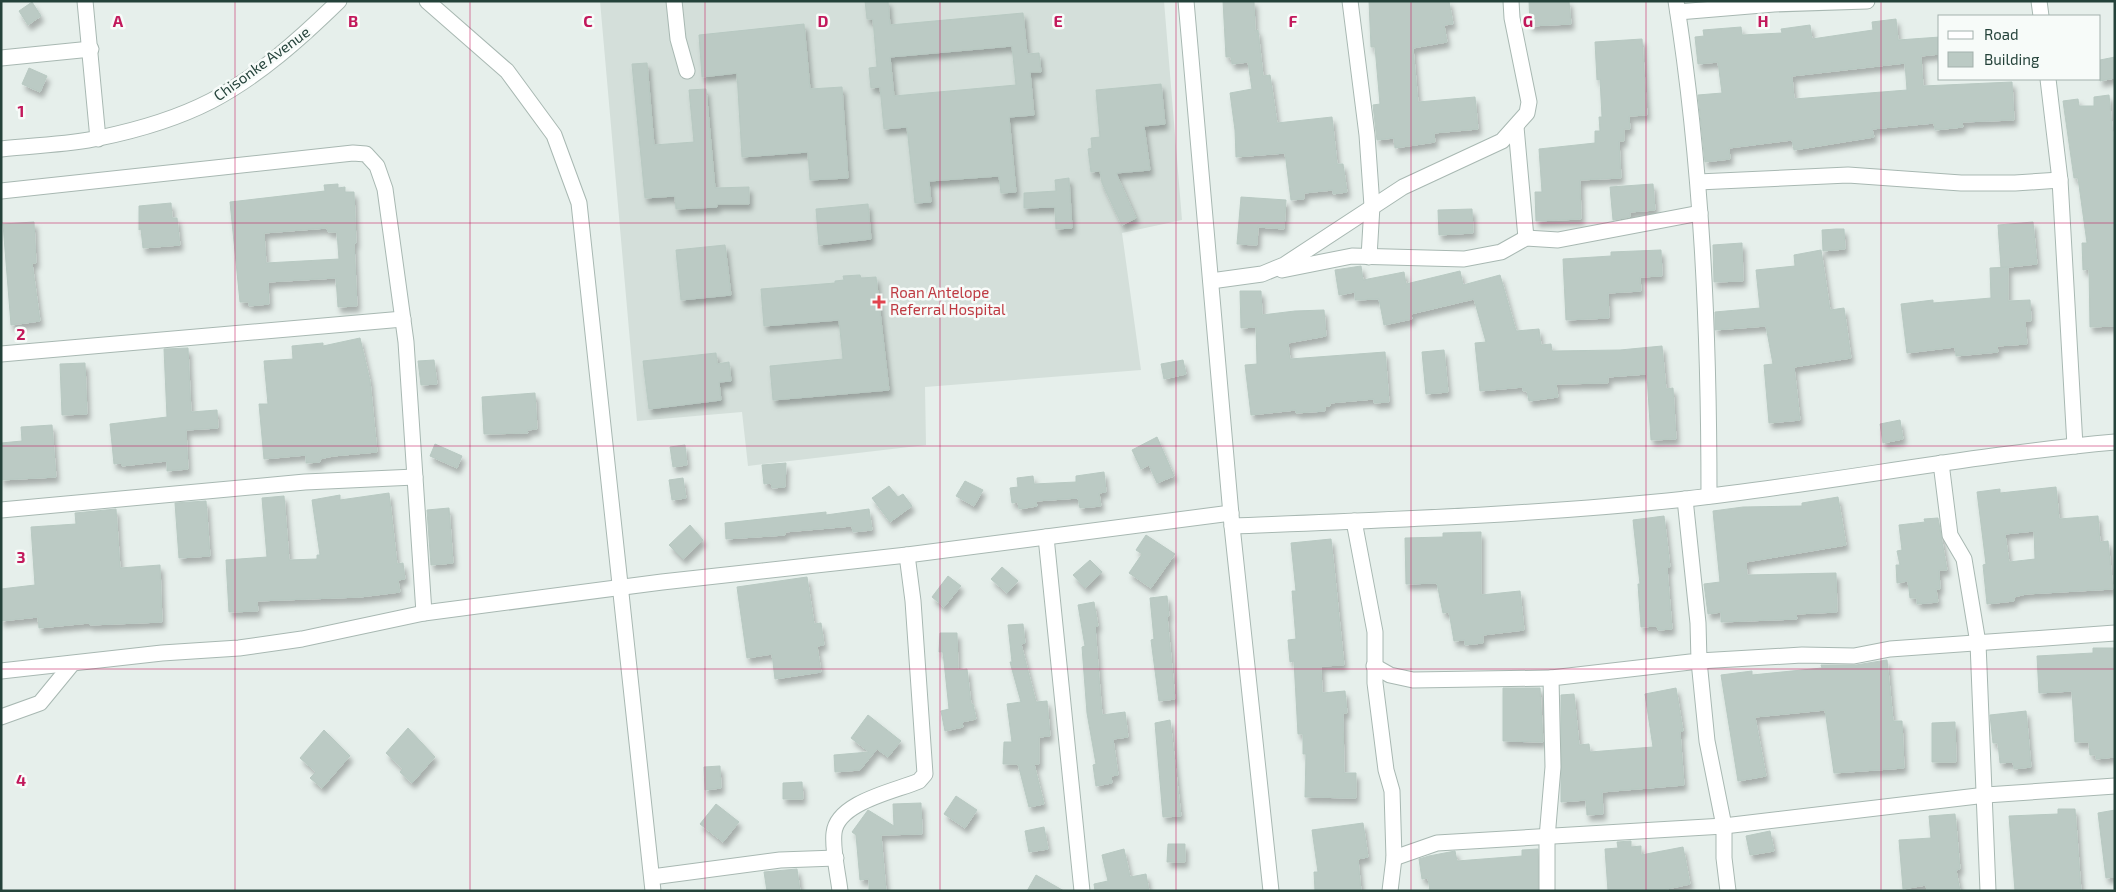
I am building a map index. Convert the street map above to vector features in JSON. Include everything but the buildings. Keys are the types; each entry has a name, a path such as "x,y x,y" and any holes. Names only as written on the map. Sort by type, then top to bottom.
{"street":[{"path":"86,1 98,138"},
{"name":"Chisonke Avenue","path":"1,149 98,138 163,122 211,101 301,38 340,1"},
{"path":"427,1 507,70 554,135 579,203 622,587 652,884 780,860 836,858"},
{"path":"674,1 678,39 687,71"},
{"path":"1186,1 1232,520 1270,891"},
{"path":"1350,1 1367,135 1372,206 1369,257"},
{"path":"1262,274 1304,253 1403,187 1502,140 1516,128 1527,114 1529,102 1514,27 1511,1"},
{"path":"1709,496 1709,385 1698,182 1677,7 1866,1"},
{"path":"2039,1 2041,15"},
{"path":"1,58 91,49"},
{"path":"2048,80 2060,180 2075,446"},
{"path":"1516,128 1526,238"},
{"path":"1,191 224,166 354,153 366,154 377,166 385,190 402,319 424,613"},
{"path":"1698,182 1848,175 1961,183 2015,183 2060,180"},
{"path":"1211,281 1262,274 1352,256 1464,259 1501,252 1526,238 1558,240 1700,214"},
{"path":"1,354 402,319"},
{"path":"1,671 239,648 293,640 424,613 622,587 1046,537 1232,520 1354,521 1505,514 1685,499 1941,463 2115,442"},
{"path":"1941,463 1950,535 1964,559 1978,643 1986,795 1988,891"},
{"path":"1,510 305,482 414,478"},
{"path":"1685,499 1698,624 1699,661 1707,741 1724,826 1728,891"},
{"path":"1354,521 1375,632 1374,666 1386,770 1392,791 1394,858 1390,891"},
{"path":"1046,537 1082,891"},
{"path":"840,891 834,832 844,814 860,802 912,784 925,774 926,765 913,601 906,554"},
{"path":"1374,666 1390,675 1413,680 1551,678 1699,661 1802,655 1854,656 1890,649 2115,633"},
{"path":"1,717 40,704 72,664"},
{"path":"1548,891 1547,838 1553,767 1551,678"},
{"path":"1394,858 1437,843 1547,838 1724,826 1986,795 2115,786"}],"shaded area":[{"name":"Roan Antelope Referral Hospital","path":"600,1 1164,1 1182,220 1122,233 1141,370 925,387 926,445 748,466 742,412 637,421"}],"place":[{"name":"Roan Antelope Referral Hospital","path":"879,302"}]}
